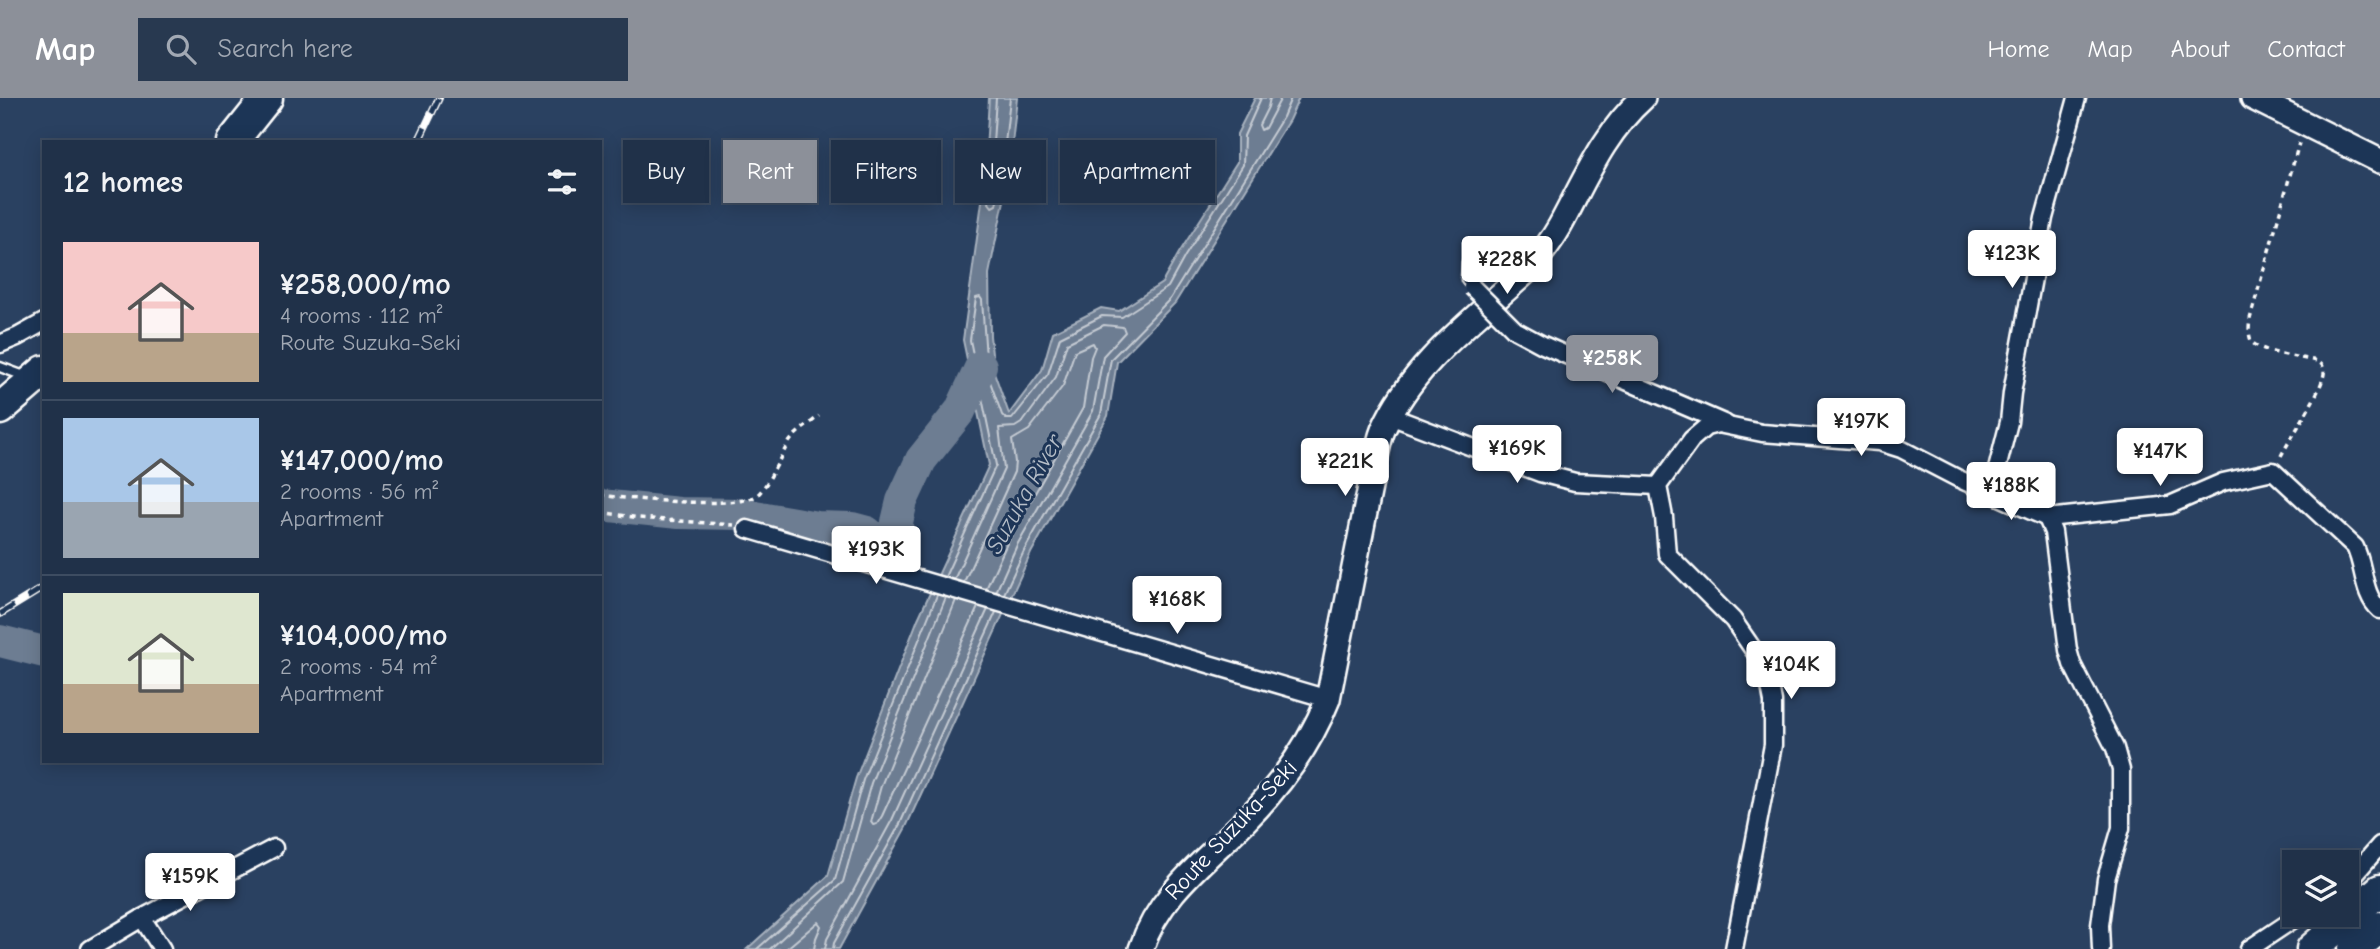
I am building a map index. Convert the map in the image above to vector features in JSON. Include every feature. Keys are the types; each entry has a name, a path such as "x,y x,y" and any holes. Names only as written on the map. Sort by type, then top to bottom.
{"highway":[{"path":"234,140 267,98"},
{"path":"0,409 38,375"},
{"path":"2312,949 2380,890"},
{"path":"2354,949 2380,927"}],"main road":[{"name":"Route Suzuka-Seki","path":"1141,949 1151,924 1182,881 1278,786 1308,744 1328,699 1375,462 1382,433 1390,416 1426,364 1527,271 1539,256 1558,229 1598,151 1616,125 1643,98"},
{"path":"2253,98 2380,161"}],"street":[{"path":"1991,493 2009,422 2044,219 2077,98"},
{"path":"1472,287 1515,330 1543,345 1723,421 1731,428"},
{"path":"0,344 42,323"},
{"path":"1390,416 1540,473 1576,482 1658,486"},
{"path":"1734,949 1773,745 1773,702 1769,681 1755,652 1734,620 1667,554 1658,486 1692,439 1706,427 1718,424 1762,433 1880,442 1901,449 1958,479 2047,518 2170,505 2223,482 2273,471 2355,547 2371,602 2380,610"},
{"path":"2047,518 2053,531 2072,664 2115,748 2121,770 2121,828 2106,879 2100,925 2101,949"},
{"path":"747,529 1328,699"},
{"path":"2359,869 2380,845"},
{"path":"89,949 274,848"},
{"path":"142,918 162,949"},
{"path":"2249,949 2282,927"}],"lane":[{"path":"1467,262 1466,280 1472,287"},
{"path":"0,367 38,375"}],"path":[{"path":"2273,471 2313,402 2325,373 2317,361 2259,348 2249,335 2250,319 2304,124"},
{"path":"602,495 643,500 745,501 757,495 792,438 819,416"},
{"path":"602,512 735,525 747,529"}],"water":[{"path":"989,98 1017,98 1012,140 987,140"},
{"name":"Suzuka River","path":"1255,98 1299,98 1289,120 1175,303 1117,362 1108,416 1031,553 906,827 839,949 747,949 828,876 856,778 918,619 989,465 963,340 982,203 1004,203 989,274 990,336 994,372 1009,414 1042,370 1053,332 1101,308 1119,311 1162,283 1211,203 1215,203 1215,197 1237,162 1237,134"}],"waterway":[{"path":"602,505 679,513 743,514 817,527 852,528 867,532 884,546 894,546 899,541 897,522 902,501 921,460 960,411 981,366"},
{"path":"0,641 42,652"}],"railway":[{"path":"419,140 439,98"},
{"path":"0,614 42,588"}]}
